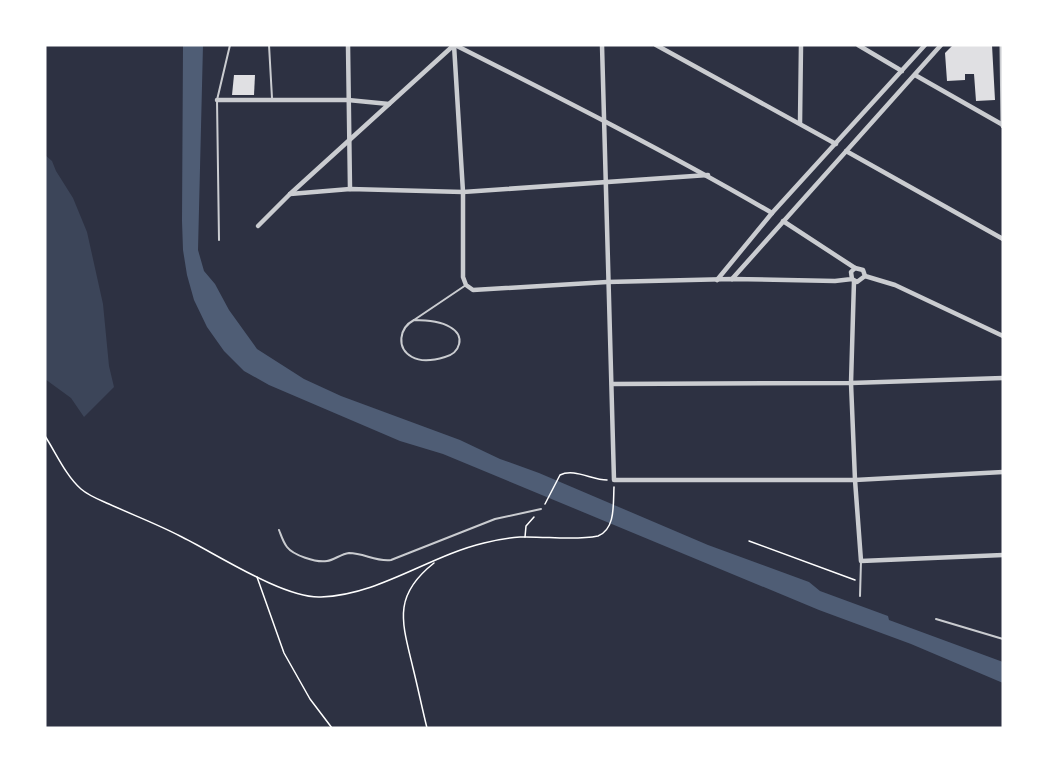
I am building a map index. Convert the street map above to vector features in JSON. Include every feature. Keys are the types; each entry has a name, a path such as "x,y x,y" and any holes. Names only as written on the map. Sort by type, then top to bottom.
{"street":[{"path":"348,45 350,189"},
{"path":"258,225 454,45"},
{"path":"454,45 604,120 708,175 772,213"},
{"path":"454,45 463,192 463,277 466,285 473,290 607,282 732,279 860,281 865,276"},
{"path":"602,45 614,480 855,480 1003,472"},
{"path":"656,45 836,144"},
{"path":"800,123 801,45"},
{"path":"858,45 902,71"},
{"path":"717,280 772,213 925,45"},
{"path":"732,279 941,45"},
{"path":"1002,45 1003,125"},
{"path":"915,75 1003,125"},
{"path":"218,100 273,98 348,100 388,104"},
{"path":"846,151 1003,239"},
{"path":"290,194 350,189 463,192 708,175"},
{"path":"783,221 855,268 861,268 865,276 895,285 1003,336"},
{"path":"855,268 851,272 853,280 851,383 861,561 1003,555"},
{"path":"612,384 851,383 1003,378"}],"lane":[{"path":"219,240 218,100 230,45"},
{"path":"269,45 273,98"},
{"path":"414,320 425,320 451,327 459,337 460,344 458,350 453,354 427,360 413,358 407,353 401,339 401,331 406,324 466,285"},
{"path":"279,530 285,546 291,551 317,561 327,561 347,553 380,561 391,560 495,519 541,509"},
{"path":"860,596 861,561"},
{"path":"936,619 1003,639"}],"path":[{"path":"45,436 81,489 180,536 256,576 304,596 320,597 369,587 488,542 518,537 592,537 603,534 610,526 614,480 603,480 568,472 560,475 549,499"},
{"path":"748,541 860,582"},
{"path":"427,728 405,638 402,612 408,591 418,575 437,560"},
{"path":"256,576 284,653 310,699 332,728"}],"shaded area":[{"path":"183,45 203,45 198,250 204,271 257,349 304,379 341,396 460,440 500,459 539,473 708,545 809,582 820,591 888,616 889,620 1003,662 1003,683 911,644 819,610 443,454 400,441 269,385 244,371 224,351 207,327 194,300 187,275 182,221"},
{"path":"45,155 52,161 73,198 87,232 103,304 109,366 114,387 84,417 71,398 45,379"}],"building":[{"path":"953,45 992,45 995,100 976,101 974,74 965,74 965,80 947,81 945,53"},
{"path":"234,75 255,75 254,95 232,95"}]}
